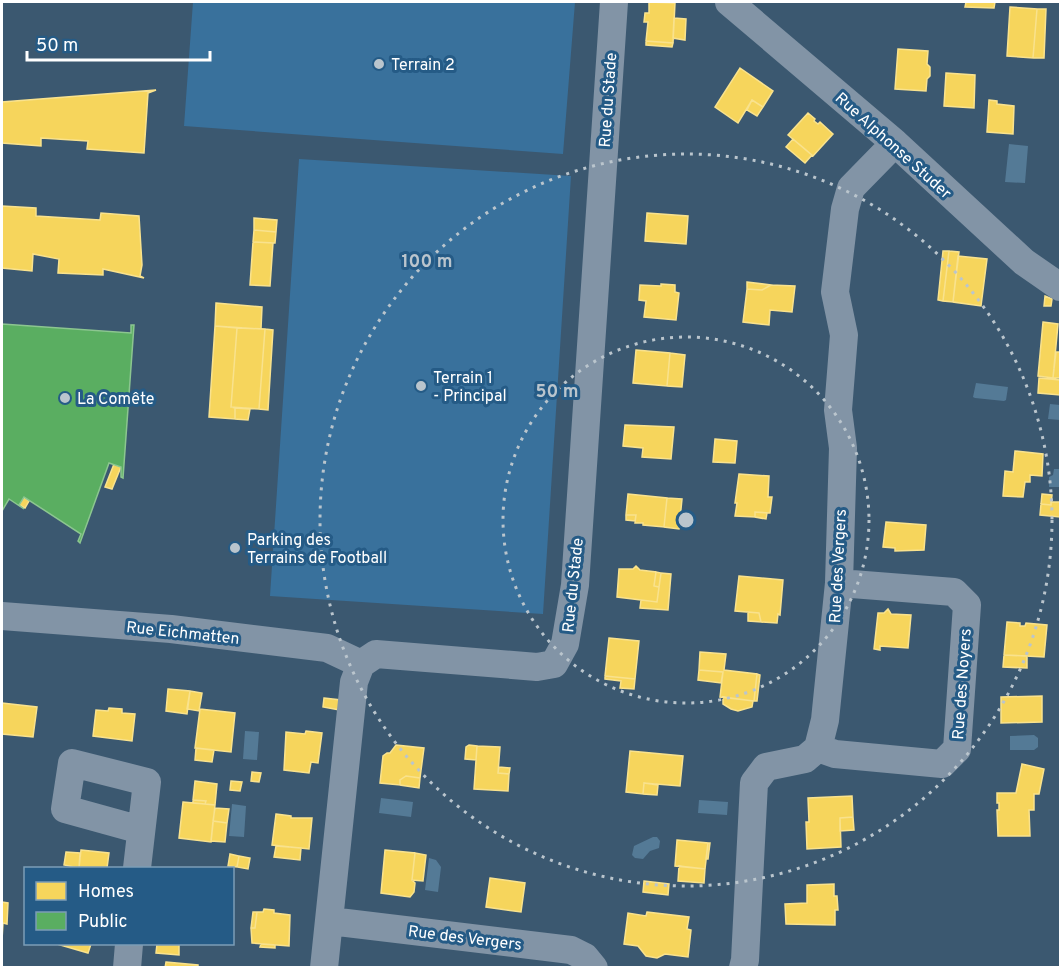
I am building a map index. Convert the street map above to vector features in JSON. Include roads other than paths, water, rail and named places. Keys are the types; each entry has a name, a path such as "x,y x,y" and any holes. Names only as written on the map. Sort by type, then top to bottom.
{"street":[{"name":"Rue du Stade","path":"361,664 376,654 537,667 554,664 565,644 575,585 614,2"},
{"name":"Rue Alphonse Studer","path":"729,2 895,143 1024,262 1060,287"},
{"name":"Rue des Vergers","path":"818,748 825,720 839,583 843,448 838,410 844,335 835,292 844,209 852,188 895,143"},
{"name":"Rue des Noyers","path":"818,748 835,754 942,764 957,749 967,605 954,592 839,583"},
{"name":"Rue Eichmatten","path":"2,616 171,629 327,648 361,664"},
{"path":"324,968 354,681 361,664"},
{"path":"743,968 754,783 766,767 805,759 818,748"},
{"path":"137,867 141,830"},
{"name":"Rue des Vergers","path":"330,921 571,950 585,957 594,968"},
{"path":"127,968 129,945"}],"place":[{"name":"Terrain 2","path":"379,64"},
{"name":"Terrain 1 - Principal","path":"421,386"},
{"name":"La Comête","path":"65,398"},
{"name":"Parking des Terrains de Football","path":"235,548"}]}
